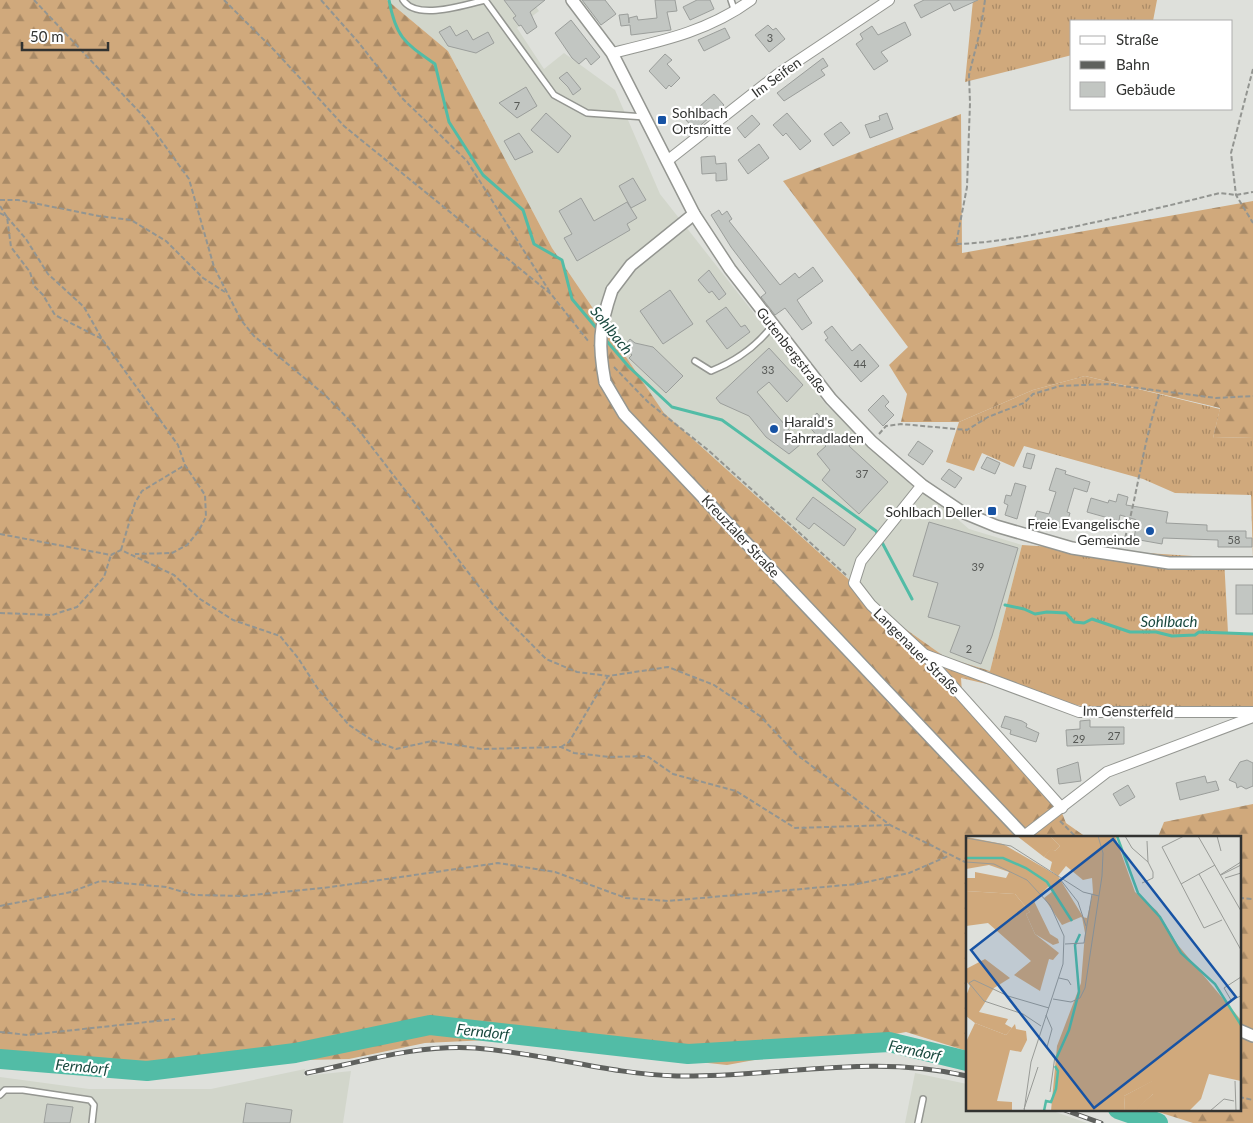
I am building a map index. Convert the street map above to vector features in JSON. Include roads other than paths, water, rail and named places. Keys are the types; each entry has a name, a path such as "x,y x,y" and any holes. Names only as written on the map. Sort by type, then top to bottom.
{"street":[{"name":"Gutenbergstraße","path":"572,0 612,53 647,118 694,214 730,269 772,326 831,399 872,442 922,485 962,512 996,526 1072,548 1120,557 1176,564 1253,563"},
{"path":"612,53 681,37 735,12 751,0"},
{"name":"Im Seifen","path":"667,161 778,74 889,0"},
{"name":"Kreuztaler Straße","path":"694,214 630,265 612,290 602,320 599,350 605,382 624,414 1025,836"},
{"name":"Langenauer Straße","path":"922,485 861,561 854,583 871,605 924,654 1062,808"},
{"name":"Im Gensterfeld","path":"924,654 1079,712 1253,712"},
{"path":"1025,836 1108,772 1253,717"},
{"path":"1240,1030 1253,1036"}],"lane":[{"path":"403,0 406,4 426,12 485,0 554,95 587,113 647,118"},
{"path":"731,0 735,12"},
{"path":"695,361 711,371 732,363 762,339 772,326"},
{"path":"0,1095 5,1090 24,1090 90,1100 94,1105 92,1123"},
{"path":"918,1123 923,1099"}],"waterway":[{"name":"Sohlbach","path":"389,0 395,23 403,38 409,45 435,64 449,122 483,175 523,210 534,244 562,260 572,299 598,330"},
{"name":"Sohlbach","path":"605,339 629,367 672,407 722,420 876,531 912,599"},
{"name":"Sohlbach","path":"1005,605 1024,609 1035,614 1047,612 1066,613 1074,622 1084,623 1092,619 1130,632 1156,632 1172,636 1195,635 1199,632 1253,634"},
{"name":"Ferndorf","path":"0,1059 147,1071 295,1053 430,1025 688,1054 889,1042 966,1061"},
{"name":"Ferndorf","path":"1121,1110 1158,1123"}],"railway":[{"path":"307,1073 411,1051 454,1047 526,1054 601,1068 677,1076 714,1076 858,1066 931,1069 966,1076"},
{"path":"1065,1110 1101,1123"}],"place":[{"name":"Sohlbach Ortsmitte","path":"662,120"},
{"name":"Harald's Fahrradladen","path":"774,429"},
{"name":"Sohlbach Deller","path":"992,511"},
{"name":"Freie Evangelische Gemeinde","path":"1150,531"}]}
